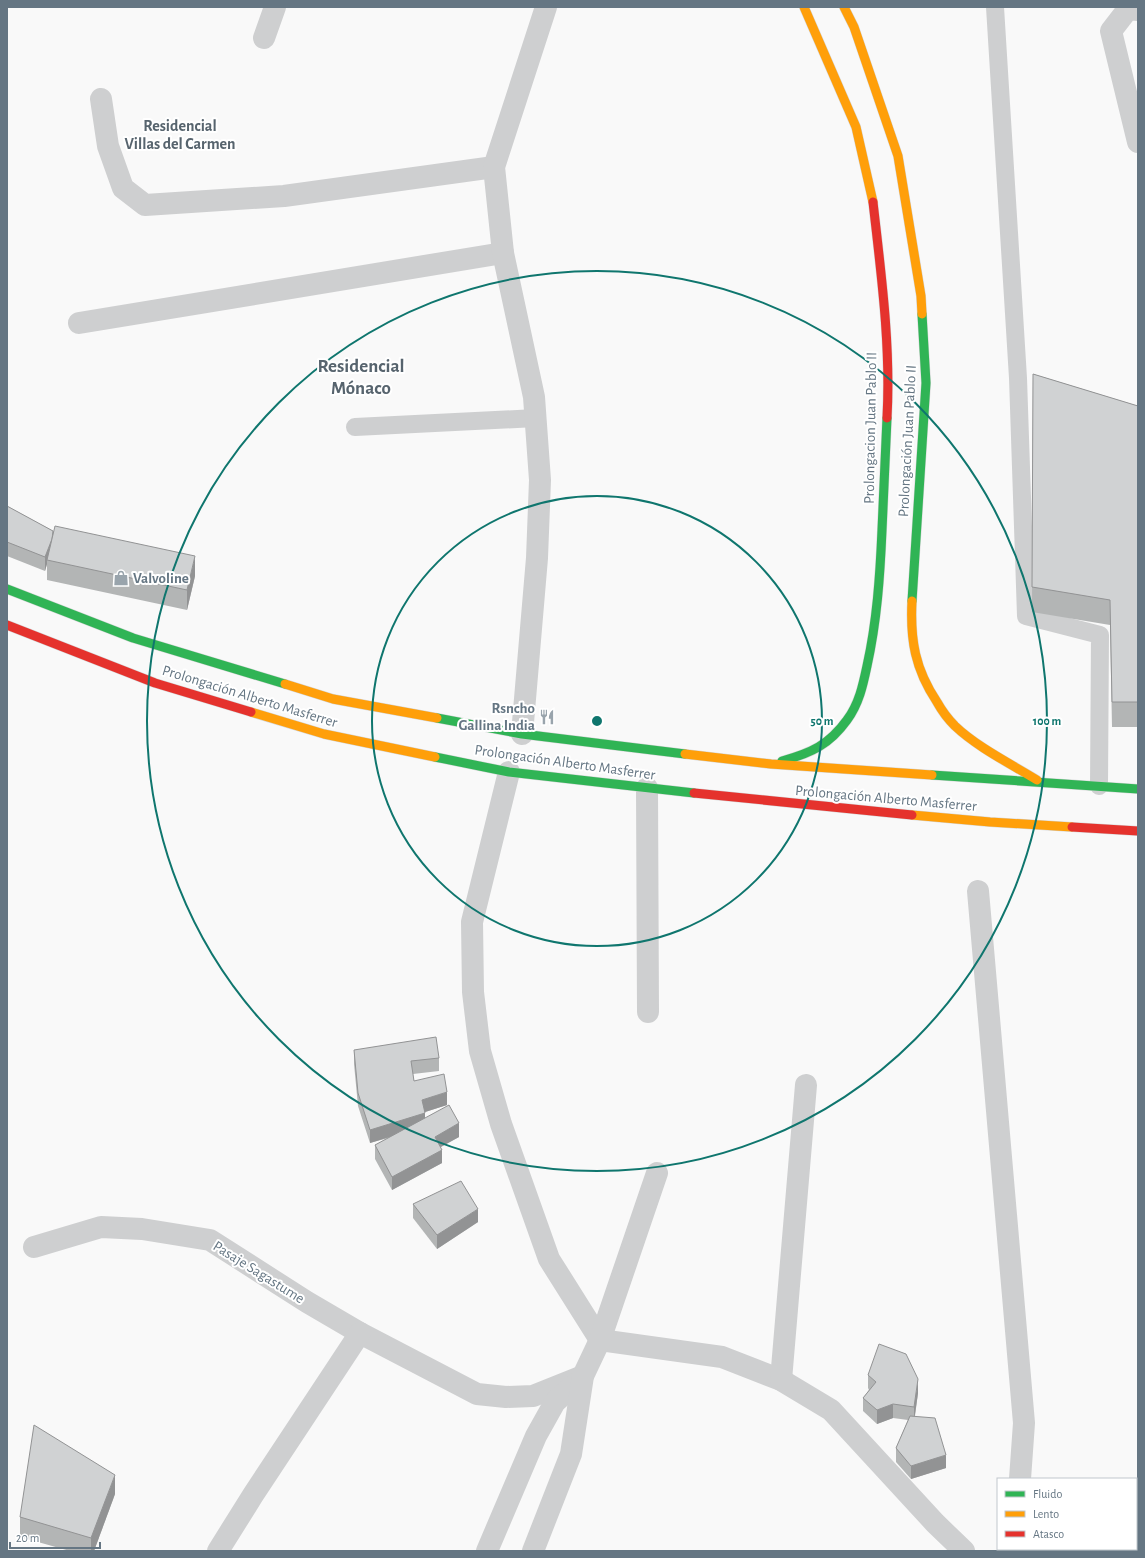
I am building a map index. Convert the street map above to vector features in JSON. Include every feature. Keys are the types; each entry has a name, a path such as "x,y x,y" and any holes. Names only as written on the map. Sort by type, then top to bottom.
{"main road":[{"name":"Prolongacion Juan Pablo II","path":"771,764 806,754 822,745 835,734 848,719 861,695 873,640 879,591 889,382 883,292 873,198 856,127 804,7"},
{"name":"Prolongación Juan Pablo II","path":"844,7 854,27 898,156 921,296 926,383 911,622 914,652 926,686 945,715 956,727 974,741 1039,782"},
{"name":"Prolongación Alberto Masferrer","path":"7,589 133,638 333,699 522,734 771,764 1138,789"},
{"name":"Prolongación Alberto Masferrer","path":"7,624 155,683 324,734 509,772 763,801 990,822 1138,831"}],"street":[{"path":"264,38 275,7"},
{"path":"522,734 538,542 540,480 534,398 503,252 494,167 546,7"},
{"path":"1138,10 1128,9 1111,30 1138,142"},
{"path":"101,99 108,146 122,188 146,205 284,196 494,167"},
{"path":"79,323 503,252"},
{"path":"509,772 472,922 473,992 480,1051 501,1124 549,1259 600,1340 722,1357 781,1380 831,1410 964,1551"},
{"path":"647,788 648,1012"},
{"path":"978,892 1024,1423 1020,1478"},
{"path":"781,1380 806,1085"},
{"path":"533,1551 571,1454 583,1376 600,1340 657,1173"},
{"name":"Pasaje Sagastume","path":"34,1247 101,1226 142,1229 210,1240 307,1302 360,1333 477,1394 506,1397 533,1396 583,1376"},
{"path":"218,1551 252,1495 360,1333"},
{"path":"487,1551 536,1436 555,1402 583,1376"}],"lane":[{"path":"995,7 1018,378 1026,616 1100,635 1099,786"},
{"path":"355,427 536,418"}],"building":[{"path":"1033,374 1138,406 1138,702 1112,702 1110,600 1032,587"},
{"path":"7,506 53,531 52,539 45,557 7,542"},
{"path":"55,526 195,556 187,590 47,560"},
{"path":"436,1037 439,1058 411,1061 414,1081 444,1074 447,1092 422,1100 425,1113 370,1130 358,1093 354,1050"},
{"path":"449,1105 459,1123 435,1137 442,1150 392,1177 375,1145"},
{"path":"461,1181 478,1209 437,1235 413,1204"},
{"path":"879,1344 906,1354 918,1379 914,1407 893,1404 877,1410 863,1398 876,1382 868,1375"},
{"path":"910,1416 935,1418 946,1455 911,1466 896,1448"},
{"path":"34,1425 115,1475 91,1538 20,1517"}],"traffic: fast":[{"path":"912,601 926,383 922,314"},
{"path":"782,761 811,751 819,747 833,736 851,714 860,694 870,649 878,598 887,418"},
{"path":"7,589 133,638 285,684"},
{"path":"437,718 522,734 685,754"},
{"path":"435,757 509,772 694,793"},
{"path":"932,775 1138,789"}],"traffic: slow":[{"path":"804,7 856,127 873,202"},
{"path":"844,7 854,27 898,156 921,296 922,314"},
{"path":"912,601 913,641 919,666 930,690 943,712 955,726 973,741 1037,780"},
{"path":"285,684 333,699 437,718"},
{"path":"251,712 324,734 435,757"},
{"path":"685,754 771,764 932,775"},
{"path":"912,815 1072,827"}],"traffic: jam":[{"path":"873,202 882,283 888,364 887,418"},
{"path":"7,625 155,683 251,712"},
{"path":"694,793 912,815"},
{"path":"1072,827 1138,831"}],"place":[{"name":"Valvoline","path":"121,578"},
{"name":"Rsncho Gallina India","path":"547,717"}],"district":[{"name":"Residencial Villas del Carmen","path":"180,134"},
{"name":"Residencial Mónaco","path":"361,376"}]}
